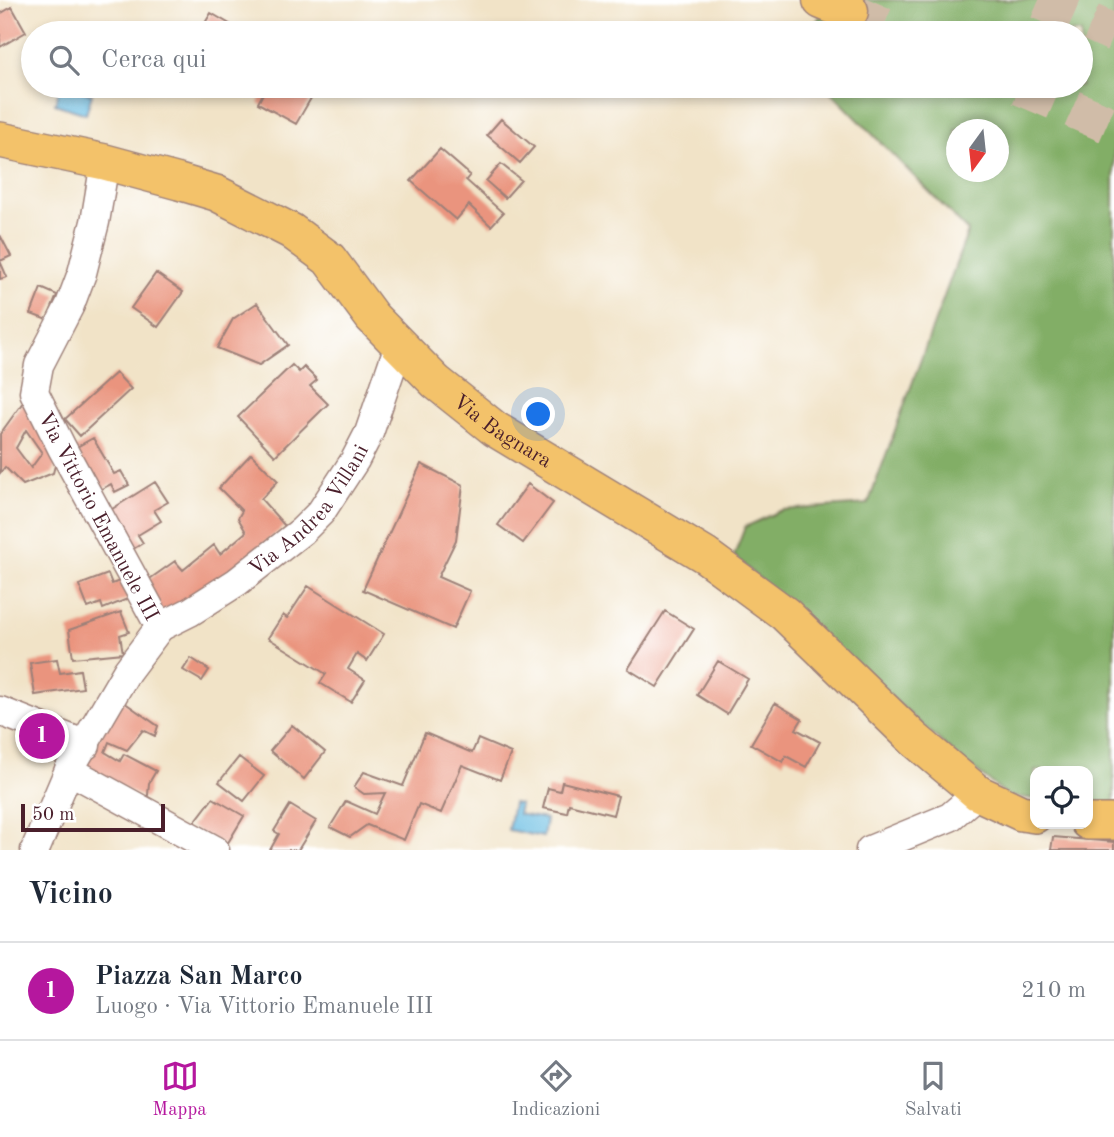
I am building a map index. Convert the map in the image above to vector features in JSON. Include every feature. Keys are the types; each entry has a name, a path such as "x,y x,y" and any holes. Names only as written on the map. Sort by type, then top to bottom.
{"main road":[{"name":"Via Bagnara","path":"0,140 105,162 216,193 291,231 329,259 372,317 436,382 495,429 706,556 785,614 914,739 978,793 1021,813 1030,814"},
{"path":"1093,822 1114,822"}],"street":[{"name":"Via Vittorio Emanuele III","path":"35,850 69,770 127,671 160,627 34,392 39,365 82,273 95,222 105,162"},
{"name":"Via Andrea Villani","path":"160,627 190,612 237,582 302,531 321,512 369,433 399,345"},
{"path":"0,711 86,745"},
{"path":"69,770 215,850"},
{"path":"870,850 950,817 978,793"}],"green space":[{"path":"831,0 1114,0 1114,808 1093,806 1093,766 1030,766 1030,798 1008,796 958,757 734,556 745,527 782,510 868,504 968,231 837,98 1093,98 1093,21 817,21"}],"water":[{"path":"57,98 91,98 86,114 55,104"},
{"path":"513,803 520,804 518,814 546,819 543,837 508,830"}],"building":[{"path":"12,7 21,23 21,35 0,47 0,14"},
{"path":"211,13 225,21 206,21"},
{"path":"261,98 311,98 296,124 258,103"},
{"path":"501,119 534,147 520,163 487,135"},
{"path":"440,149 470,175 466,180 503,213 491,226 469,205 456,220 411,181"},
{"path":"501,164 521,180 505,198 486,181"},
{"path":"0,235 11,256 0,261"},
{"path":"0,261 7,277 0,279"},
{"path":"156,273 183,292 158,327 131,308"},
{"path":"41,288 57,295 47,320 31,314"},
{"path":"257,303 288,345 259,365 217,348 233,319"},
{"path":"292,365 299,372 304,367 317,380 310,386 328,404 275,456 238,417"},
{"path":"116,373 131,389 80,436 65,419"},
{"path":"26,398 58,454 53,473 23,485 5,467 0,473 0,434","holes":["26,430 42,453 31,468 16,448"]},
{"path":"93,438 114,474 121,471 129,485 115,492 111,484 92,494 68,452"},
{"path":"251,454 278,481 261,499 285,526 164,618 144,583 175,561 183,570 214,545 220,554 246,532 238,518 242,511 219,488"},
{"path":"421,464 463,485 456,540 438,577 470,591 453,629 363,590"},
{"path":"155,482 168,502 154,510 161,521 138,535 143,543 125,554 101,516"},
{"path":"528,484 553,503 523,543 498,525"},
{"path":"108,574 112,584 122,580 130,598 103,609 101,603 88,608 79,585"},
{"path":"308,586 384,634 367,661 357,654 348,669 365,680 351,702 320,683 326,674 268,638 283,615 287,618"},
{"path":"665,611 694,629 657,687 628,669"},
{"path":"121,612 129,632 120,635 123,653 73,658 69,630"},
{"path":"191,658 209,670 202,681 183,670"},
{"path":"57,659 60,673 80,670 83,688 35,695 30,663"},
{"path":"718,661 748,679 727,714 697,695"},
{"path":"121,700 158,726 155,736 143,730 127,750 109,742 105,752 120,761 124,754 156,771 145,798 80,771"},
{"path":"775,703 802,719 796,729 820,742 806,767 786,756 783,762 751,744"},
{"path":"292,725 325,752 304,779 270,751"},
{"path":"425,733 472,753 478,739 511,753 500,780 462,765 441,813 419,804 404,840 367,825 350,837 330,827 346,801 375,814 385,793 364,794 354,787 364,772 403,786"},
{"path":"239,757 264,776 244,801 219,782"},
{"path":"562,782 618,796 613,815 569,804 567,813 543,808 548,788 560,791"},
{"path":"213,798 244,816 226,846 191,827"},
{"path":"290,805 316,821 298,850 270,850 279,834 274,831"},
{"path":"1053,837 1114,842 1114,850 1051,850"}],"tunnel":[{"path":"1039,0 1087,21"},
{"path":"849,11 872,21"},
{"path":"1093,24 1114,33"},
{"path":"1048,98 1114,127"}],"place":[{"name":"Piazza San Marco","path":"42,736"}]}
